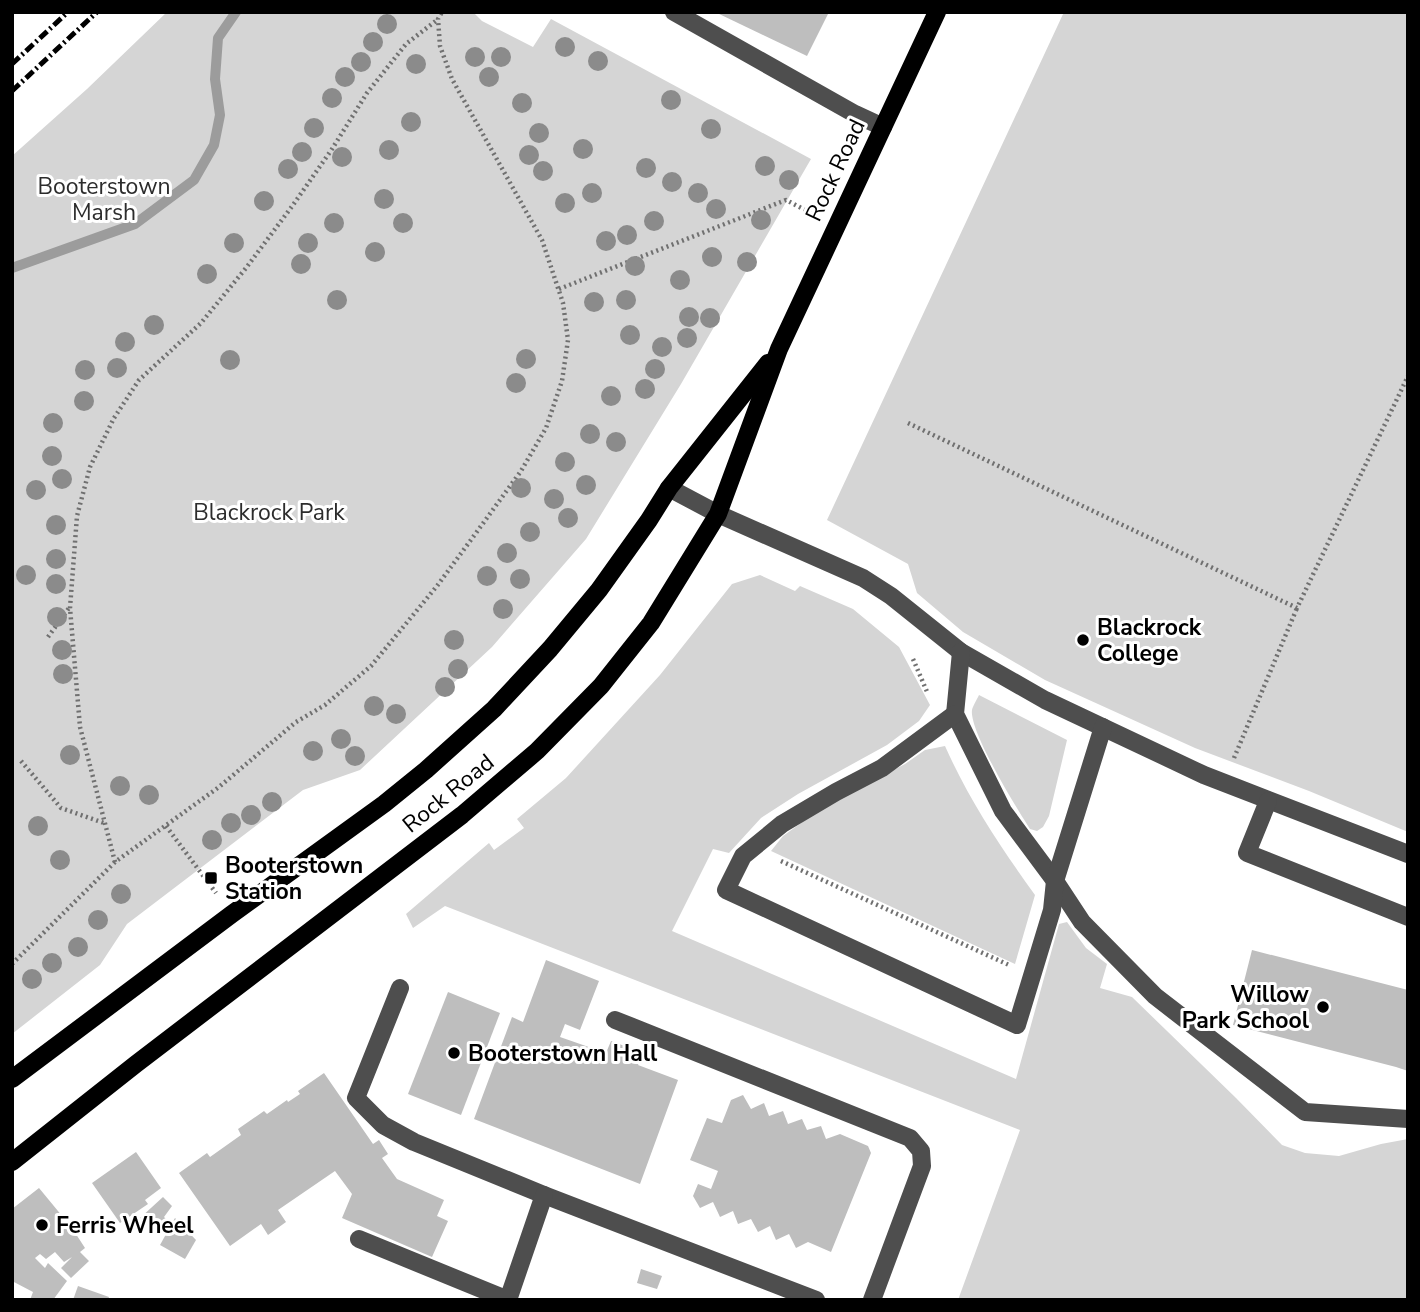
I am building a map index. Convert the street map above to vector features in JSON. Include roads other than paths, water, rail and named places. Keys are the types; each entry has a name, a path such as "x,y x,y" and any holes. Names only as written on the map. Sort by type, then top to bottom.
{"main road":[{"name":"Rock Road","path":"12,1162 462,815 537,751 601,686 651,623 718,514 779,349 936,12"},
{"name":"Rock Road","path":"12,1079 384,804 494,709 550,649 599,590 649,520 668,488 779,349"}],"lane":[{"path":"674,12 855,114 883,127"},
{"path":"668,488 718,514 863,578 891,596 961,652 1045,700 1204,775 1408,854"},
{"path":"961,652 955,714 1003,811 1082,922 1155,996 1306,1112 1408,1119"},
{"path":"955,714 882,768 782,824 743,856 726,890 1017,1025 1052,910 1055,881 1103,727"},
{"path":"1268,801 1247,853 1408,917"},
{"path":"400,988 356,1098 383,1125 414,1142 544,1195 816,1300"},
{"path":"615,1020 910,1139 921,1151 922,1166 872,1300"},
{"path":"359,1239 508,1300 544,1195"}],"waterway":[{"path":"12,268 135,224 194,180 214,145 220,115 215,79 218,38 236,12"}],"railway":[{"path":"12,64 68,12"},
{"path":"12,91 97,12"}],"place":[{"name":"Blackrock College","path":"1083,640"},
{"name":"Booterstown Station","path":"211,878"},
{"name":"Willow Park School","path":"1323,1007"},
{"name":"Booterstown Hall","path":"454,1053"},
{"name":"Ferris Wheel","path":"42,1225"}],"park label":[{"name":"Booterstown Marsh","path":"104,199"},
{"name":"Blackrock Park","path":"269,512"}]}
